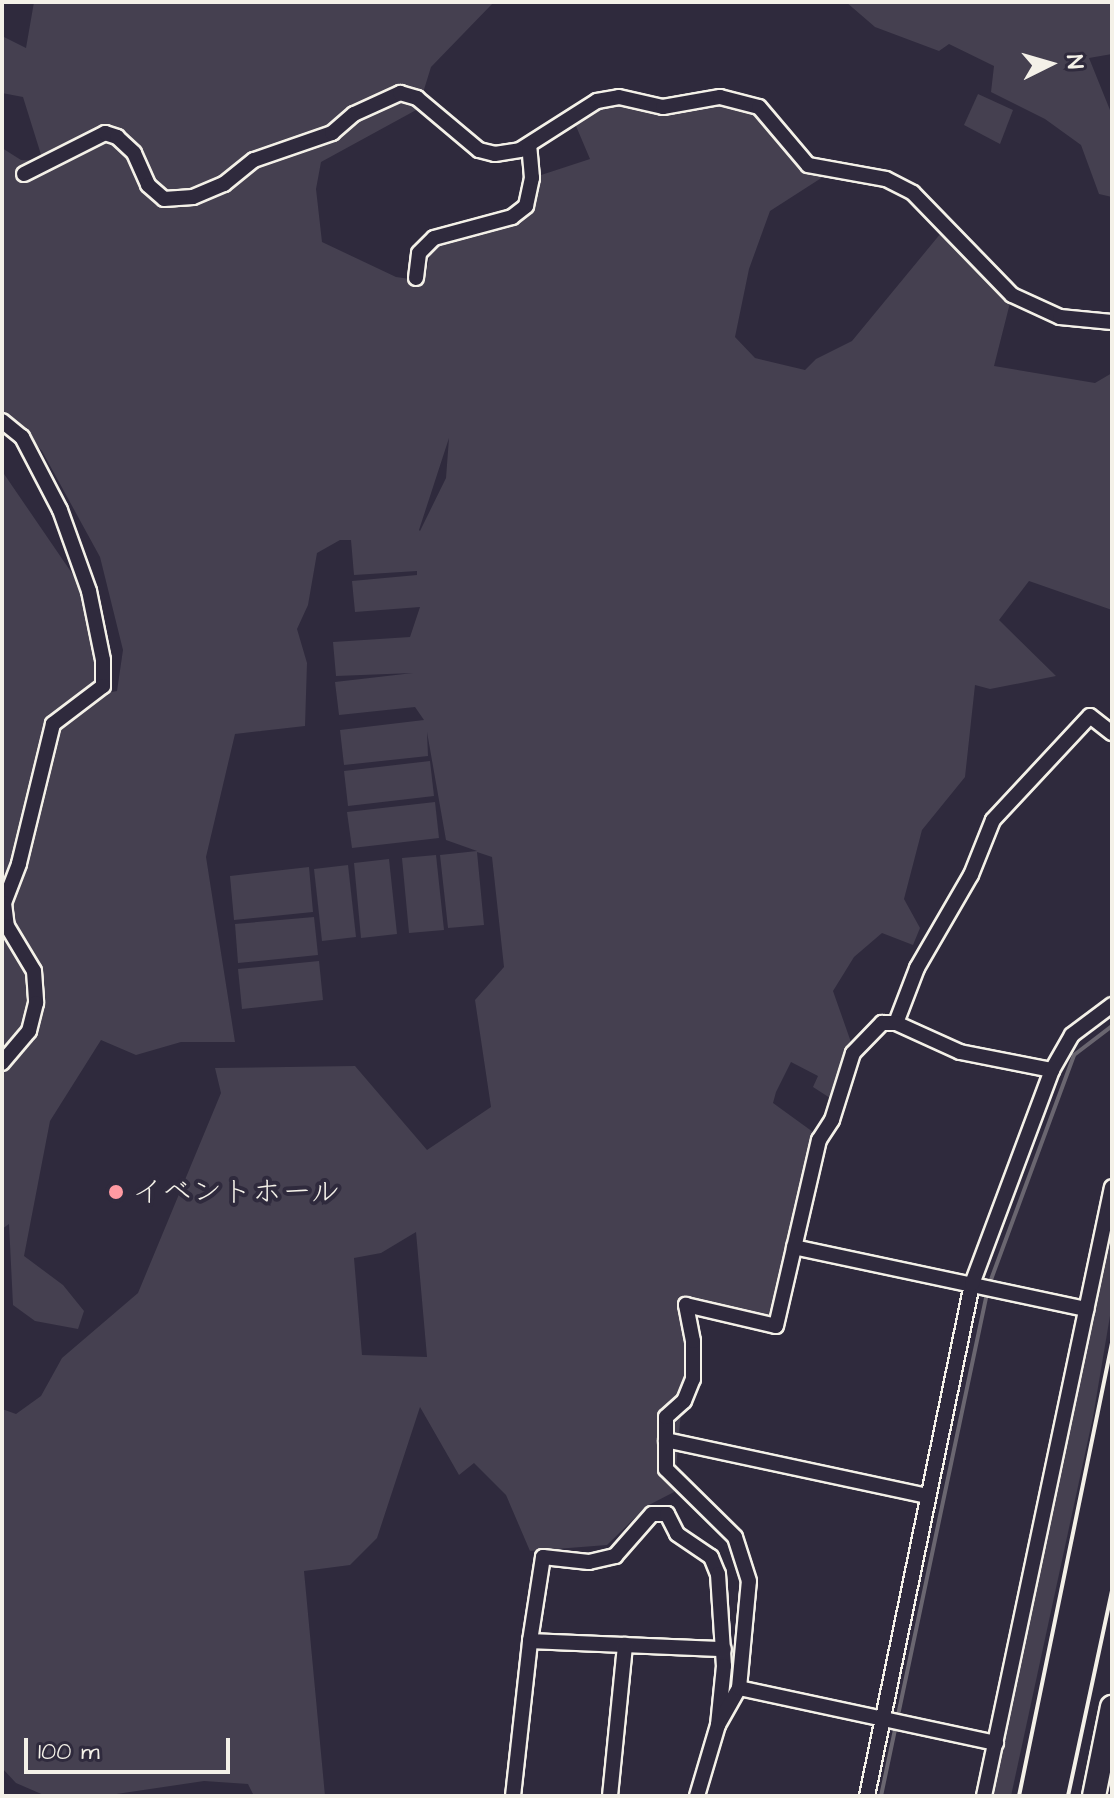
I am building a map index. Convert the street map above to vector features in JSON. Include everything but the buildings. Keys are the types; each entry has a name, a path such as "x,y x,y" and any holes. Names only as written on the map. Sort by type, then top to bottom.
{"main road":[{"path":"1094,1796 1112,1707"}],"street":[{"path":"24,174 105,133 117,137 134,153 148,185 164,199 193,197 224,184 254,160 293,151 400,93 417,98 479,150 495,154 529,145 597,101 619,97 663,107 720,97 759,107 808,165 886,179 913,193 1012,295 1060,317 1112,322"},
{"path":"416,278 419,253 434,238 512,217 526,206 532,178 529,145"},
{"path":"2,421 22,437 60,510 89,591 103,660 103,686 53,724 19,864 4,903 7,926 34,971 36,1003 29,1031 2,1063"},
{"path":"896,1023 917,968 971,875 993,820 1090,716 1112,733"},
{"path":"867,1796 972,1284 1052,1070 1072,1035 1112,1005"},
{"path":"718,1725 739,1688 749,1581 735,1537 666,1469 666,1417 684,1401 693,1379 686,1305 776,1326 819,1140 832,1120 853,1053 882,1023 896,1023 960,1052 1052,1070"},
{"path":"984,1796 1112,1187"},
{"path":"794,1247 1086,1309"},
{"path":"666,1440 928,1496"},
{"path":"513,1796 530,1641 543,1557 589,1562 615,1556 652,1514 667,1514 677,1534 711,1557 718,1574 724,1649 718,1725 697,1796"},
{"path":"530,1641 724,1649"},
{"path":"610,1796 625,1645"},
{"path":"739,1688 996,1743"}],"shaded area":[{"path":"34,2 494,2 431,67 418,109 321,162 316,189 322,242 396,277 424,281 434,238 526,206 532,178 590,159 576,126 579,113 597,101 637,104 720,97 759,107 826,175 770,211 749,269 735,337 755,358 805,370 816,359 852,341 941,233 1012,295 994,366 1095,383 1112,373 1112,610 1029,581 999,620 1056,676 990,689 975,685 965,777 922,830 904,899 920,928 913,945 882,933 854,957 833,991 852,1045 830,1098 813,1087 818,1076 791,1062 776,1092 773,1103 813,1132 771,1317 683,1301 686,1354 674,1492 647,1506 607,1545 530,1551 506,1495 474,1463 459,1475 420,1407 377,1538 350,1565 304,1571 325,1796 254,1796 248,1784 204,1781 103,1796 46,1796 16,1783 2,1768 2,1409 16,1414 41,1396 62,1358 138,1293 221,1093 215,1068 355,1066 427,1150 491,1107 475,1000 504,967 492,857 477,852 484,925 448,928 440,855 477,851 446,840 427,732 428,756 344,765 340,730 424,720 415,707 339,715 335,682 413,673 336,676 333,642 410,637 420,607 355,612 352,581 417,575 417,571 354,575 351,540 340,540 317,553 308,605 297,629 307,663 305,726 235,734 206,857 235,1042 181,1042 136,1055 101,1040 50,1121 24,1256 63,1285 84,1311 78,1329 35,1321 13,1305 9,1224 2,1229 2,471 78,582 100,668 95,695 117,691 123,650 100,557 42,451 2,410 2,148 21,160 43,161 23,97 2,93 2,36 26,48","holes":["449,438 446,478 420,531 419,530","416,1232 427,1357 362,1355 354,1258 381,1253"]},
{"path":"846,2 1112,2 1112,54 1089,58 1112,115 1112,197 1099,194 1081,145 1045,119 991,92 994,66 949,44 939,51 875,27"},
{"path":"978,94 1013,110 1000,144 964,125"},
{"path":"430,761 434,796 348,806 344,771"},
{"path":"435,802 439,838 352,848 347,812"},
{"path":"436,855 444,930 409,933 402,858"},
{"path":"389,859 397,934 361,938 354,863"},
{"path":"348,865 356,937 322,941 314,869"},
{"path":"309,867 313,912 234,920 230,876"},
{"path":"314,917 318,955 238,963 235,924"},
{"path":"319,961 323,1000 242,1009 238,969"},
{"path":"1112,1213 1112,1304 1093,1417 1011,1796 990,1796"}],"waterway":[{"path":"989,1285 1074,1055 1112,1026"},
{"path":"881,1796 987,1293"}],"railway":[{"path":"1019,1796 1112,1341"},
{"path":"1068,1796 1112,1590"}],"place":[{"name":"イベントホール","path":"116,1192"}]}
